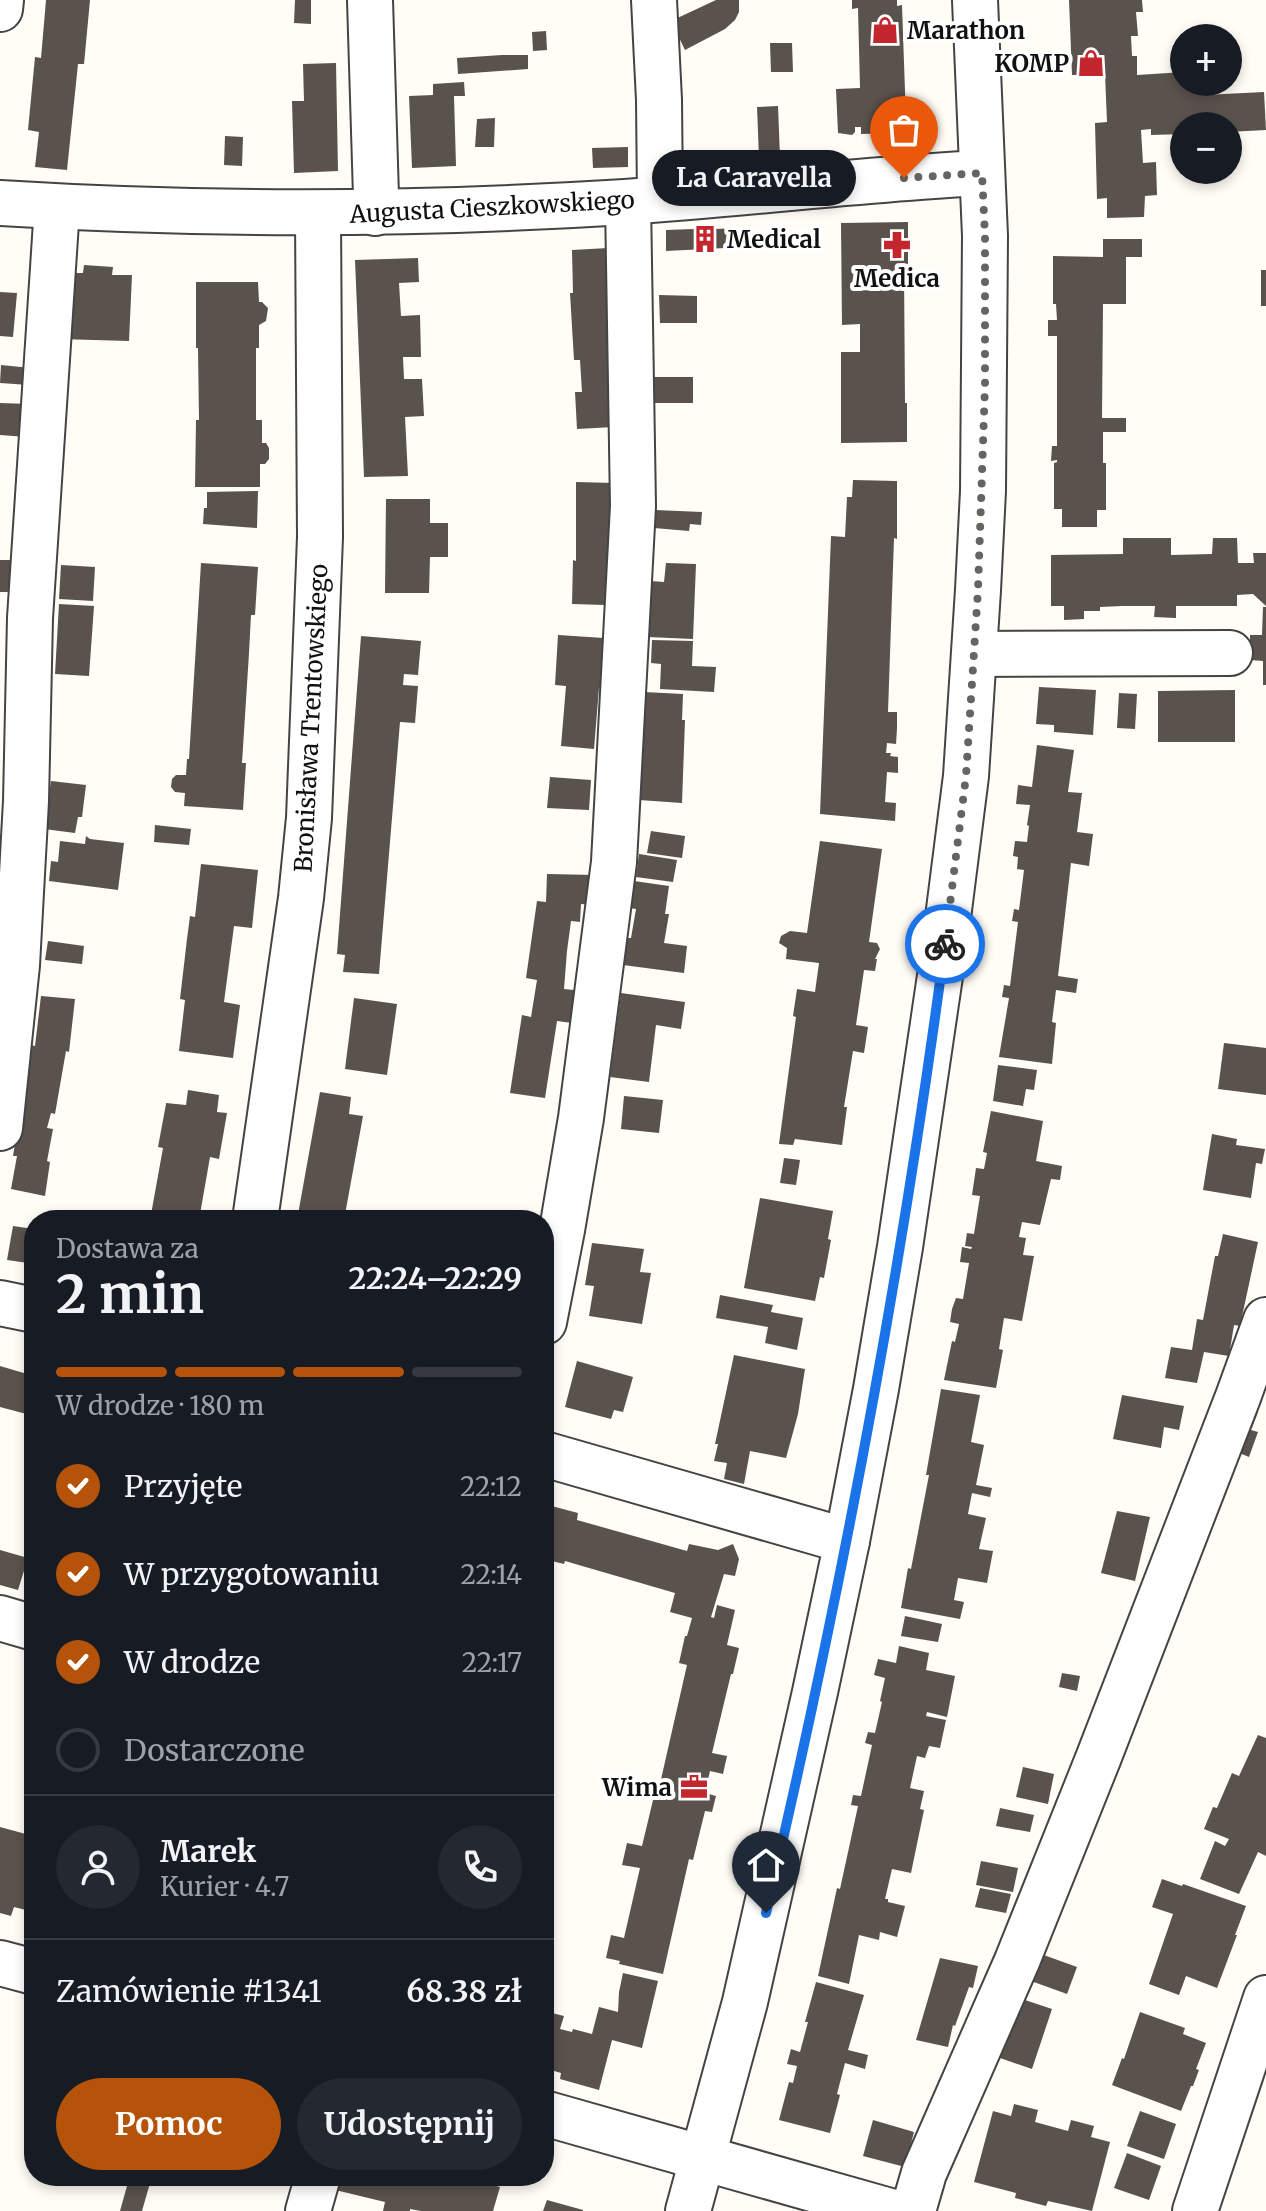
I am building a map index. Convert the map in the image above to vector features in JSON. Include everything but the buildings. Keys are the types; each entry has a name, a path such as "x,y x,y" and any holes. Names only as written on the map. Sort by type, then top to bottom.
{"street":[{"path":"0,9 1,0"},
{"path":"370,0 375,213"},
{"path":"554,1271 581,1118 614,862 633,506 644,200 659,100 654,0"},
{"path":"688,2211 745,2002 847,1541 900,1247 944,949 966,776 983,491 985,236 975,0"},
{"name":"Augusta Cieszkowskiego","path":"0,203 318,214 375,213 644,200 982,173"},
{"path":"0,1128 17,965 26,801 30,618 57,207"},
{"name":"Bronisława Trentowskiego","path":"256,1210 301,898 309,818 320,537 318,214"},
{"path":"975,654 1230,653"},
{"path":"0,1303 24,1308"},
{"path":"913,2211 924,2173 1017,1961 1098,1759 1266,1320"},
{"path":"554,1457 847,1541"},
{"path":"0,1618 24,1625"},
{"path":"0,1963 24,1969"},
{"path":"1195,2211 1266,1998"},
{"path":"554,2116 890,2211"},
{"path":"308,2211 315,2186"}],"way so far":[{"path":"904,178 982,173 985,236 983,491 966,776 945,944"}],"place":[{"name":"Marathon","path":"885,30"},
{"name":"KOMP","path":"1091,63"},
{"name":"La Caravella","path":"904,178"},
{"name":"Medical","path":"705,239"},
{"name":"Medica","path":"897,245"},
{"name":"Wima","path":"694,1787"}],"route":[{"path":"766,1913 847,1541 876,1389 945,944"}]}
